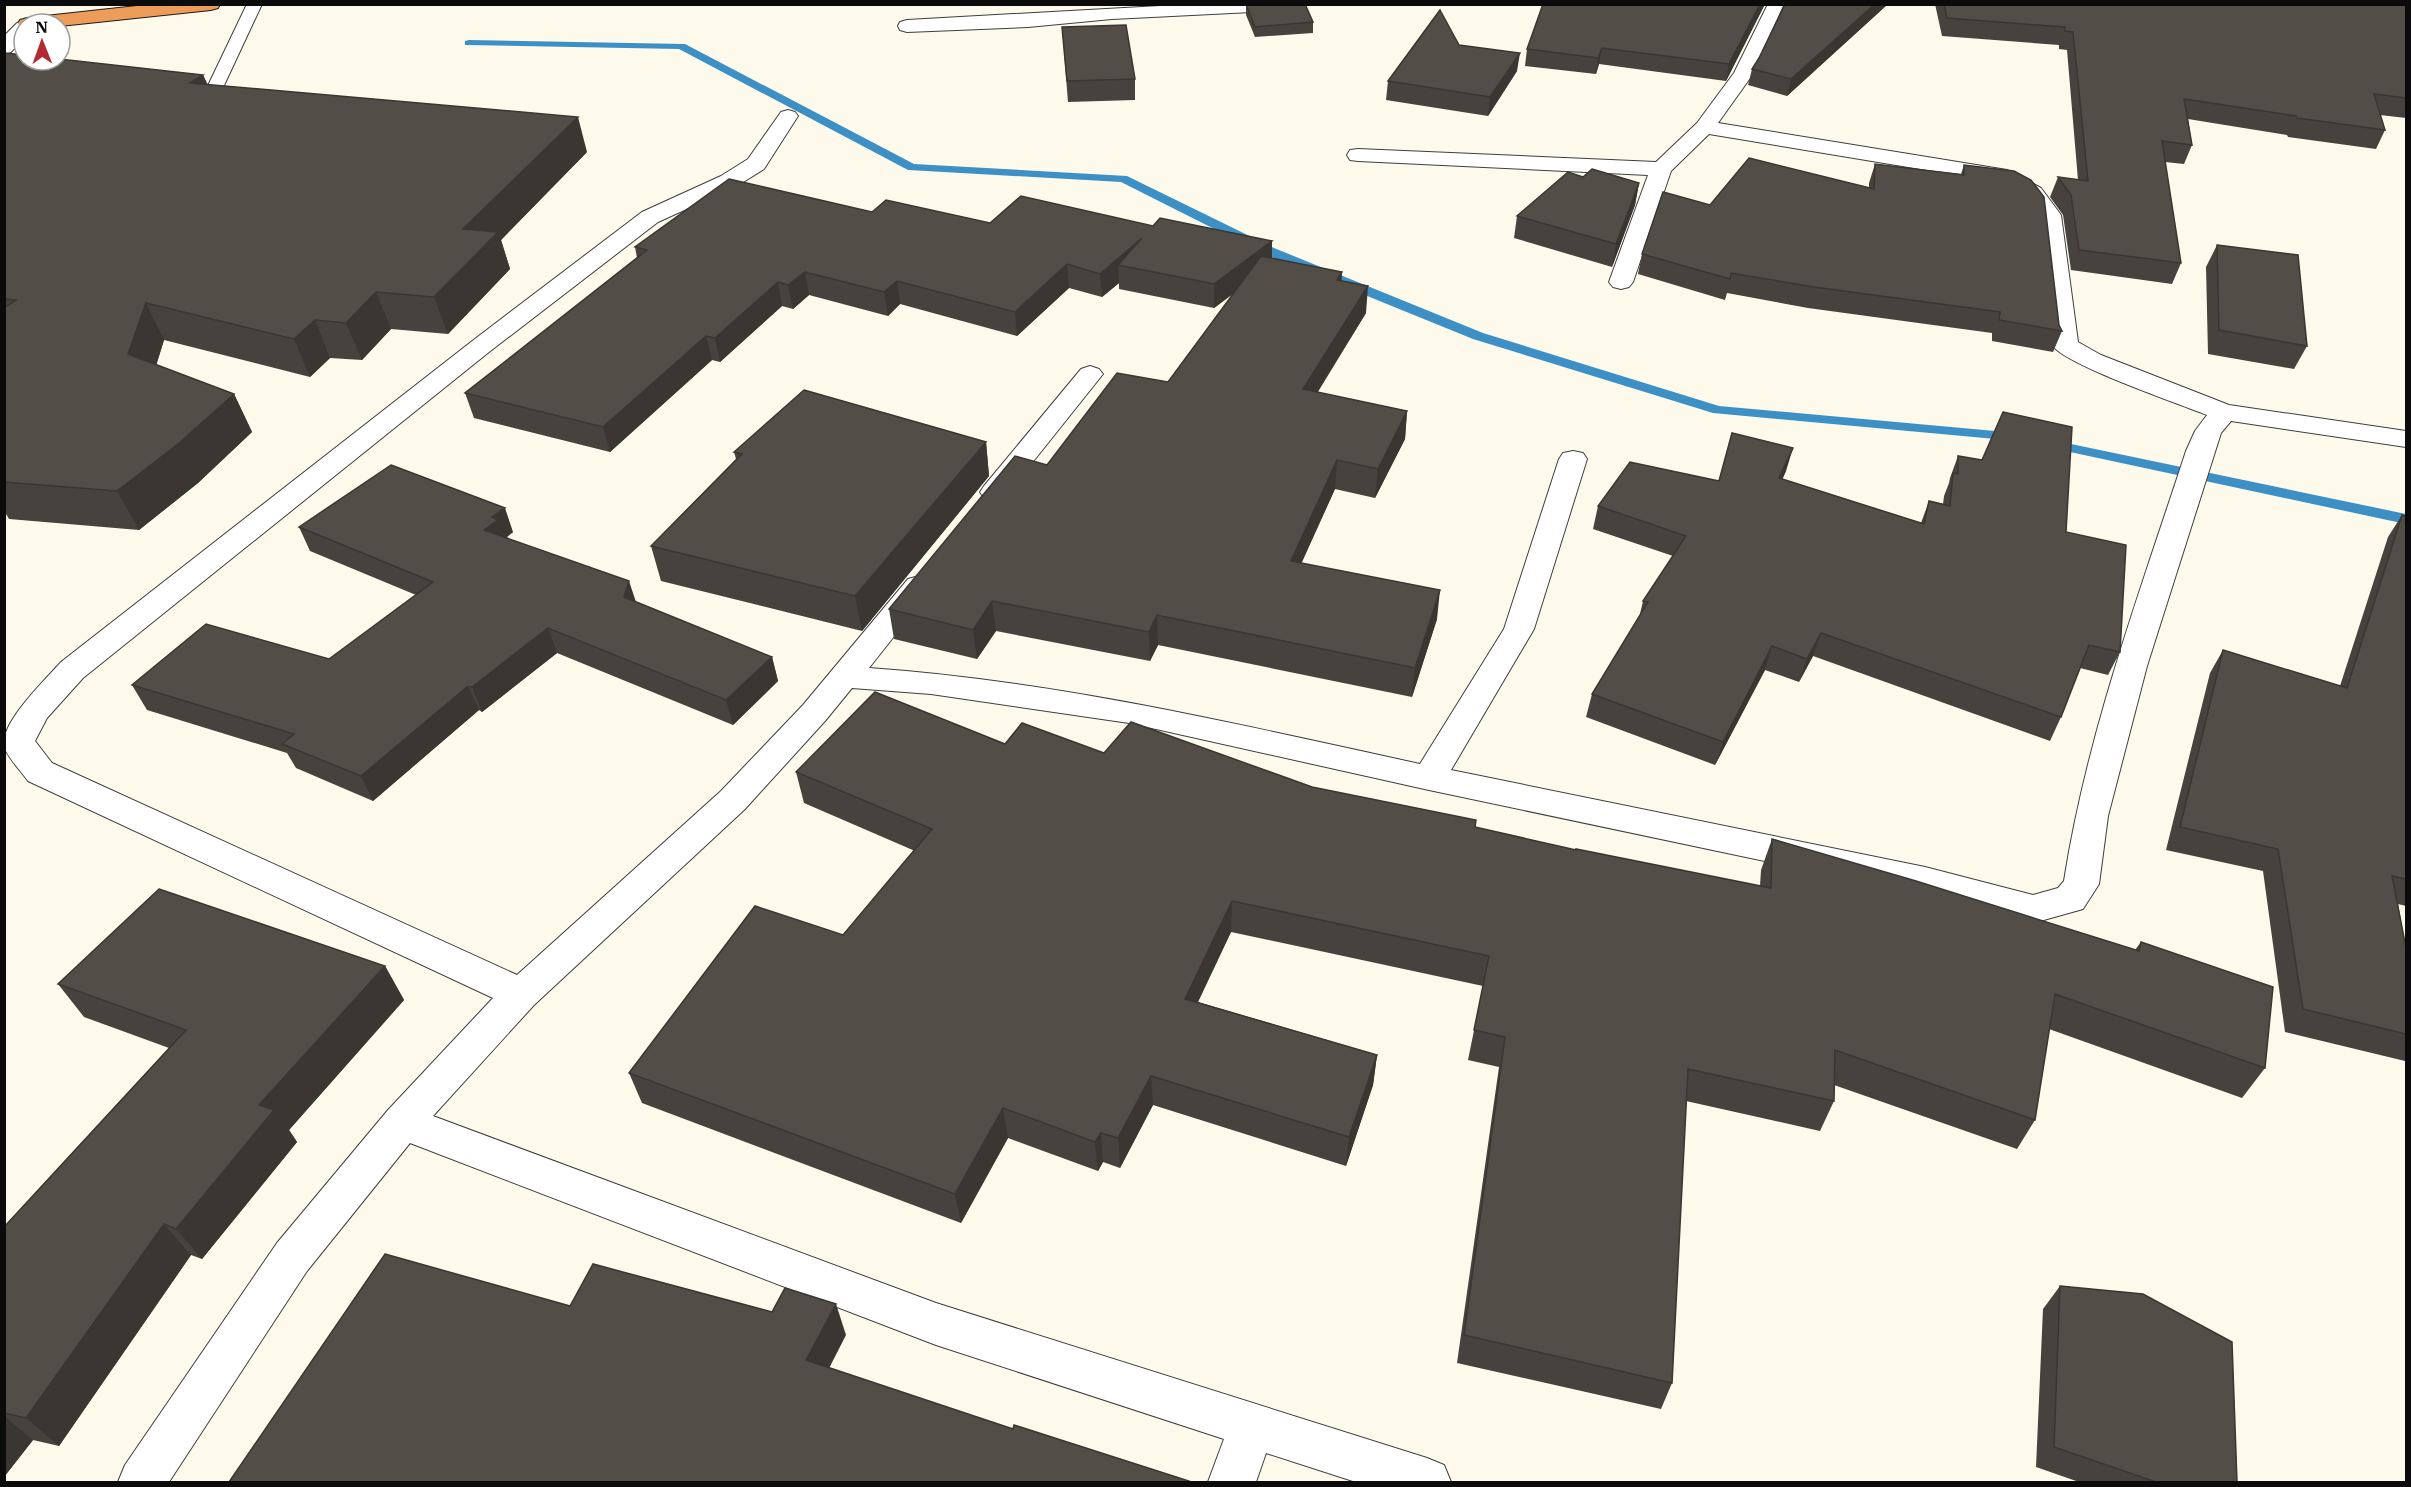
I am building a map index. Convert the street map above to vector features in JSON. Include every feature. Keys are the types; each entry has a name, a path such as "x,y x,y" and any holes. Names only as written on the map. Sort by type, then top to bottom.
{"highway":[{"path":"72,20 211,4"}],"street":[{"path":"1047,4 1068,16"},
{"path":"907,26 1028,21 1068,16 1294,4"},
{"path":"1621,282 1661,169 1704,127 1743,74 1777,4"},
{"path":"521,994 40,771 18,742 34,712 72,670 461,361 650,217 729,181 756,164 788,116"},
{"path":"1704,127 1999,175 2033,193 2050,215 2066,346 2211,431 2406,439"},
{"path":"1358,155 1661,169"},
{"path":"978,512 1090,374"},
{"path":"845,677 931,683 1129,712 1429,778 1925,881 2033,909 2070,899 2080,884 2091,816 2131,666 2211,431"},
{"path":"1429,778 1520,629 1573,459"},
{"path":"142,1482 292,1257 402,1122 521,994 733,800 845,677 934,567"},
{"path":"402,1122 936,1324 1427,1482"},
{"path":"1232,1482 1252,1425"}],"lane":[{"path":"212,94 255,4"}],"building":[{"path":"1246,4 1305,4 1313,22 1255,27"},
{"path":"1543,4 1760,4 1729,64 1602,48 1598,58 1527,49"},
{"path":"1785,4 1875,4 1791,79 1752,69"},
{"path":"1944,4 2406,4 2406,98 2374,94 2385,130 2184,99 2192,145 2162,141 2181,263 2079,250 2071,195 2058,177 2088,181 2073,32 2065,31 2065,27 1947,18"},
{"path":"1440,10 1459,45 1520,53 1490,97 1388,81"},
{"path":"1126,25 1135,79 1067,81 1062,27"},
{"path":"4,53 12,54 12,72 72,72 72,60 203,75 190,83 578,117 463,229 498,232 434,297 376,292 346,323 315,320 294,339 146,303 128,354 234,394 178,444 117,491 4,482 4,308 16,300 4,299"},
{"path":"1749,158 1874,189 1875,164 1964,175 1964,165 2014,171 2031,180 2044,197 2059,325 2062,331 1999,320 2000,312 1814,287 1731,273 1730,279 1642,254 1663,192 1710,205"},
{"path":"1592,169 1639,183 1616,244 1517,216 1568,172 1583,177"},
{"path":"729,179 872,212 886,200 990,223 1021,196 1153,226 1160,218 1272,241 1214,284 1118,265 1142,238 1100,274 1067,264 1015,312 897,281 884,292 805,272 788,285 778,282 715,338 706,336 603,427 465,393 647,250 635,247"},
{"path":"2217,245 2298,255 2307,346 2219,330"},
{"path":"1261,256 1342,272 1337,280 1368,286 1303,389 1407,411 1378,469 1337,460 1291,561 1440,590 1415,668 1157,615 1149,632 992,601 973,630 889,609 1015,456 1047,465 1117,373 1168,382"},
{"path":"804,390 986,442 855,596 651,546 742,454 734,452"},
{"path":"2003,412 2072,427 2066,532 2126,545 2120,652 2089,645 2061,717 1821,633 1807,659 1772,646 1723,742 1592,694 1648,602 1643,601 1686,536 1598,506 1630,462 1719,481 1732,433 1793,448 1779,478 1924,524 1929,501 1950,506 1953,473 1958,474 1958,456 1982,460"},
{"path":"391,465 505,508 492,517 498,520 484,530 629,581 624,597 772,657 726,700 548,628 472,687 468,686 361,776 282,744 294,734 132,685 206,624 329,659 433,582 299,527"},
{"path":"2402,515 2406,516 2406,879 2392,876 2406,948 2406,1034 2303,1009 2278,849 2180,827 2223,650 2347,688"},
{"path":"875,692 1005,744 1022,723 1104,753 1131,722 1312,787 1476,820 1475,827 1576,850 1771,888 1772,839 1916,881 2139,951 2141,942 2273,987 2265,1068 2055,994 2035,1120 1835,1050 1834,1101 1688,1069 1672,1383 1464,1335 1505,1037 1474,1030 1489,956 1232,901 1185,999 1377,1055 1349,1137 1151,1076 1118,1138 1101,1133 1095,1142 1003,1108 955,1194 629,1073 755,906 843,935 932,829 796,772"},
{"path":"159,889 385,966 259,1105 274,1110 176,1229 164,1224 26,1418 4,1413 4,1227 186,1030 58,984"},
{"path":"385,1254 570,1306 593,1264 772,1312 785,1288 836,1304 806,1360 1013,1429 1014,1425 1189,1481 229,1482"},
{"path":"2060,1286 2143,1294 2232,1342 2237,1482 2156,1482 2054,1447"}],"waterway":[{"path":"469,43 681,46 912,167 1123,179 1269,251 1478,336 1718,410 2017,437"},
{"path":"2047,443 2406,519"}]}
